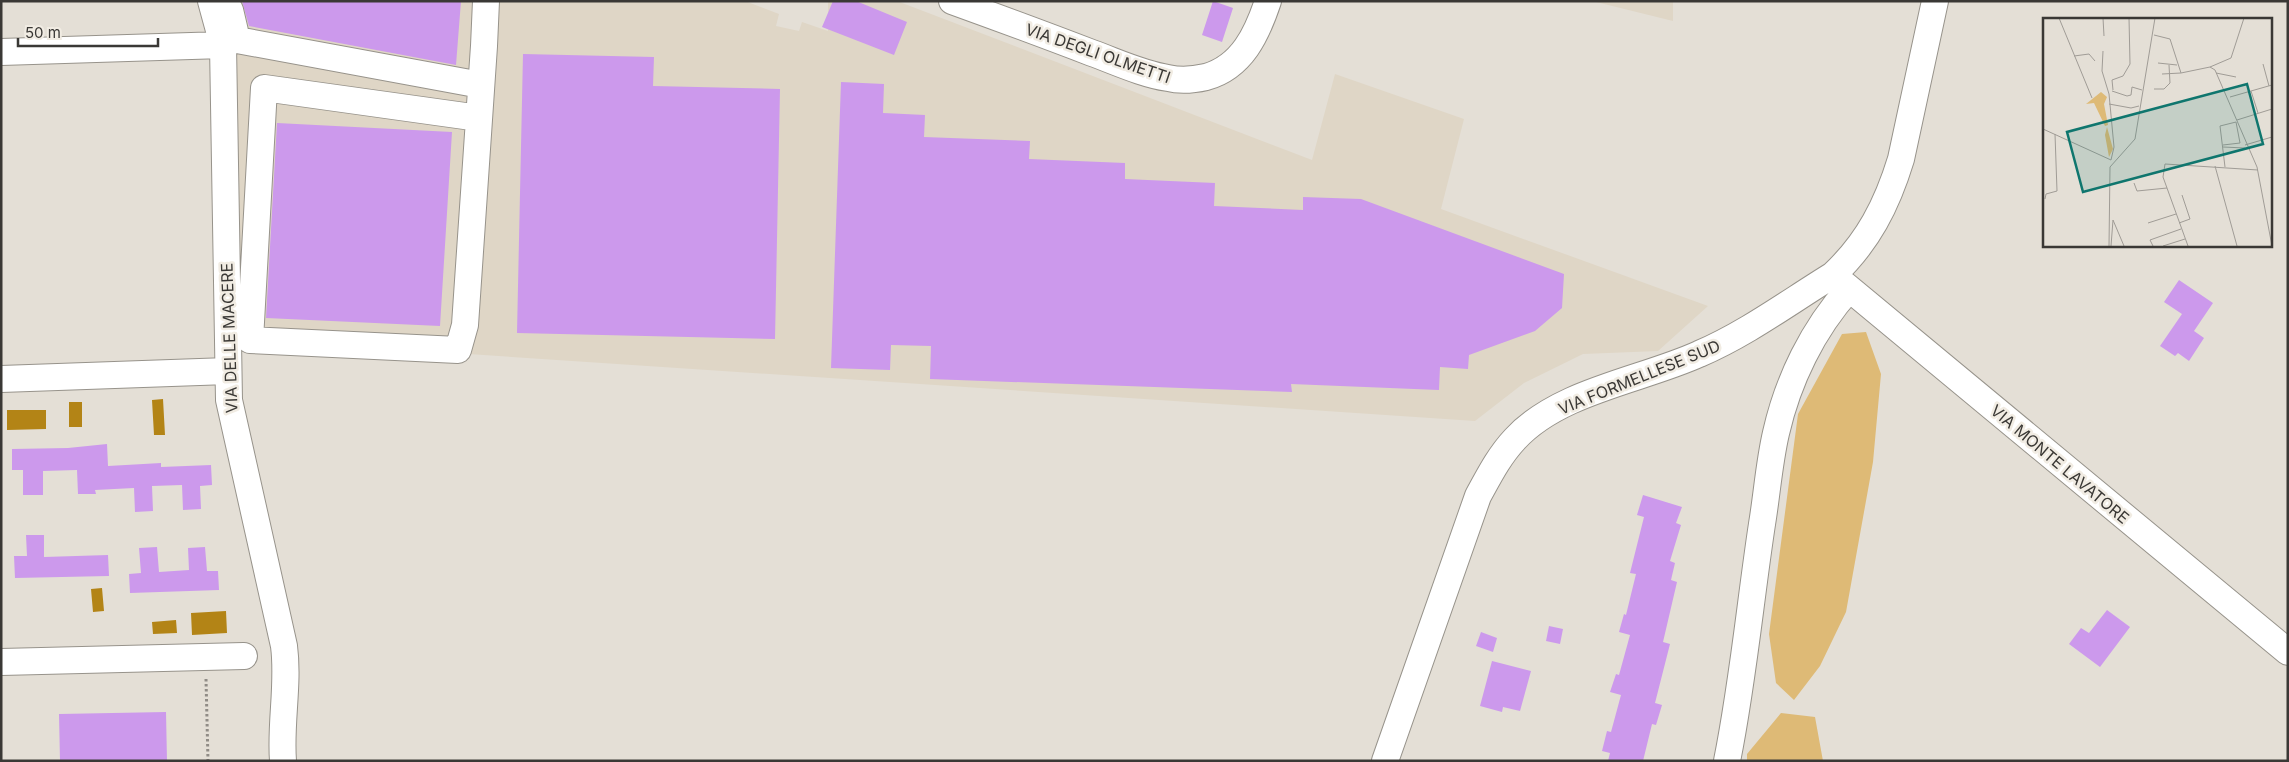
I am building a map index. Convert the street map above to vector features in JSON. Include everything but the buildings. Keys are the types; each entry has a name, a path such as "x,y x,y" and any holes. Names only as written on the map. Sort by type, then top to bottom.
{"street":[{"name":"VIA DELLE MACERE","path":"211,1 223,45 228,370 231,415 284,646 286,668 282,734 283,761"},
{"path":"228,1 237,40 481,85"},
{"path":"479,118 264,88 250,340 458,350 465,325 479,118 486,1"},
{"name":"VIA DEGLI OLMETTI","path":"952,1 1132,68 1181,80 1208,77 1233,63 1245,51 1254,36 1268,1"},
{"name":"VIA FORMELLESE SUD","path":"1385,761 1478,496 1498,460 1516,438 1550,413 1583,396 1701,354 1751,326 1841,282 1854,254 1872,229 1894,184 1901,159 1934,1"},
{"path":"1,52 223,45"},
{"path":"1727,761 1738,706 1753,581 1776,434 1797,371 1841,282"},
{"name":"VIA MONTE LAVATORE","path":"1841,282 2288,652"},
{"path":"1,378 228,370"},
{"path":"1,662 244,656"}],"path":[{"path":"206,676 208,761"}],"shaded area":[{"path":"218,1 745,1 779,14 776,26 799,31 802,22 828,31 828,1 897,1 1312,160 1335,74 1464,119 1441,209 1708,306 1658,351 1583,354 1524,383 1475,421 242,339"},
{"path":"1592,1 1673,1 1673,21"},
{"path":"1866,332 1881,374 1873,462 1846,612 1820,666 1794,700 1776,683 1769,634 1798,414 1842,334"},
{"path":"163,399 165,435 154,435 152,400"},
{"path":"69,402 82,402 82,427 69,427"},
{"path":"7,410 46,410 46,429 7,430"},
{"path":"102,588 104,611 93,612 91,589"},
{"path":"226,611 227,633 192,635 191,613"},
{"path":"176,620 177,633 153,634 152,622"},
{"path":"1781,713 1815,717 1823,761 1747,761 1747,754"}]}
